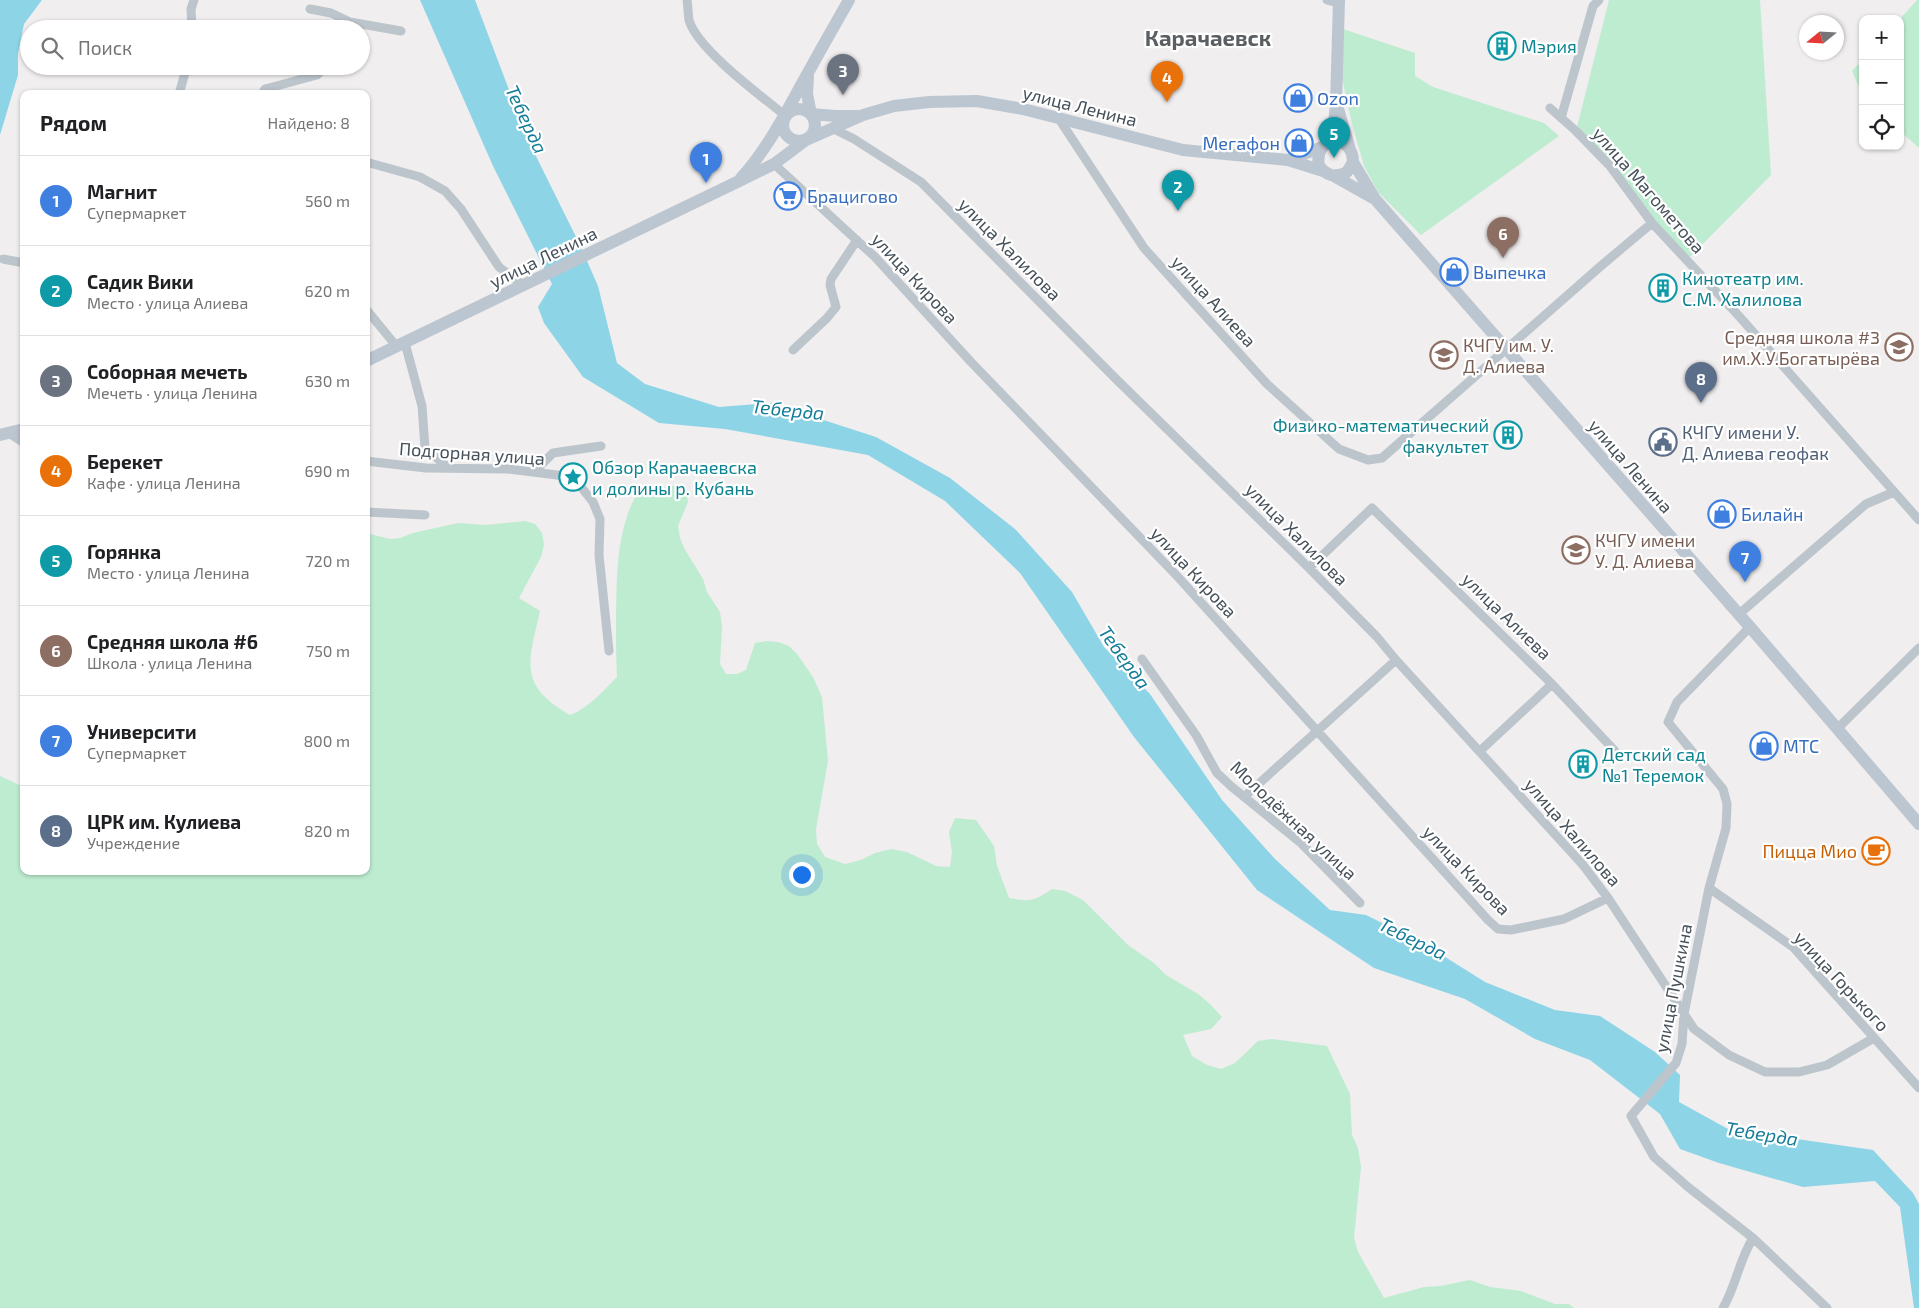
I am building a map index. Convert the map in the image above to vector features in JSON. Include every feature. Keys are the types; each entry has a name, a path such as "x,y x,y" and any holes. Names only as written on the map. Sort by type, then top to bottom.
{"main road":[{"name":"улица Ленина","path":"736,184 757,160 786,116 808,71 849,0"},
{"path":"1335,1 1336,104 1334,124 1318,158 1319,166 1329,173 1347,172 1353,162 1352,152 1336,104"},
{"path":"808,71 807,94 811,114 815,121 815,128 812,136 798,142 786,134 783,125 786,116 796,110 804,110 811,114"},
{"name":"улица Ленина","path":"370,359 524,286 592,251 736,184 774,164 806,140 863,115 894,106 929,102 976,101 1023,109 1183,150 1288,160 1329,173 1375,199"},
{"name":"улица Ленина","path":"811,114 834,116 863,115"},
{"path":"1325,144 1340,141 1349,146"},
{"name":"улица Ленина","path":"1288,160 1325,144"},
{"name":"улица Ленина","path":"1353,162 1375,199 1750,627 1919,824"},
{"path":"4,434 20,430"}],"street":[{"path":"192,20 191,9 194,0"},
{"path":"688,0 689,20 700,40 740,79 786,116"},
{"path":"1561,118 1593,6 1599,0"},
{"path":"310,8 331,13 341,20"},
{"path":"370,28 401,31"},
{"path":"180,90 185,75"},
{"path":"264,90 317,75"},
{"name":"улица Магометова","path":"1550,108 1576,131 1610,166 1652,223 1738,315 1919,520"},
{"name":"улица Алиева","path":"1059,119 1144,248 1267,384 1339,449 1368,460 1382,458 1506,349"},
{"name":"улица Халилова","path":"834,129 854,139 921,182 1114,378 1309,568 1377,638 1583,865 1608,898 1694,1030 1729,1055 1765,1072 1799,1072 1827,1065 1874,1038"},
{"path":"370,163 420,177 445,191 461,209 500,267 524,286"},
{"name":"улица Кирова","path":"774,164 875,257 1045,441 1178,577 1318,730 1440,868 1498,929 1511,930 1564,919 1608,898"},
{"path":"1506,349 1652,223"},
{"path":"793,350 836,307 830,285 831,279 857,240"},
{"path":"4,259 20,261"},
{"path":"370,313 401,345 422,406 425,448 449,468"},
{"path":"4,434 20,441"},
{"path":"534,472 553,453 601,446"},
{"name":"Подгорная улица","path":"370,461 426,468 508,469 573,477 593,502 600,518 599,555 608,651"},
{"path":"1738,615 1866,504 1894,492"},
{"name":"улица Алиева","path":"1309,568 1372,508 1552,684 1615,751"},
{"path":"370,512 425,515"},
{"name":"улица Пушкина","path":"1750,627 1676,702 1668,722 1723,789 1727,804 1726,828 1709,888 1684,1014 1682,1044 1676,1063 1631,1116 1654,1157 1688,1187 1753,1238 1827,1308"},
{"path":"1837,729 1919,648"},
{"name":"Молодёжная улица","path":"1142,659 1196,735 1217,773 1301,843 1360,903"},
{"path":"1245,796 1396,660"},
{"path":"1480,751 1552,684"},
{"name":"улица Горького","path":"1709,888 1793,947 1919,1088"},
{"path":"1723,1308 1732,1291 1743,1255 1753,1238"}],"green space":[{"path":"1609,0 1760,0 1771,175 1687,260 1576,131"},
{"path":"1919,0 1919,148 1904,135 1904,15"},
{"path":"1343,29 1415,53 1415,76 1433,87 1544,123 1559,136 1421,235 1378,192 1364,166 1341,74"},
{"path":"1859,63 1859,87 1852,71"},
{"path":"677,485 686,491 688,502 678,526 680,538 703,579 707,592 720,612 722,627 720,664 726,674 737,674 746,670 755,643 767,641 789,646 813,677 822,697 828,761 816,829 817,844 825,857 845,864 891,849 907,852 936,866 950,867 952,852 949,832 955,818 976,820 994,846 997,866 1009,898 1032,900 1052,889 1065,891 1083,900 1128,945 1154,963 1166,975 1198,994 1222,1017 1211,1029 1183,1035 1192,1056 1207,1065 1221,1069 1235,1063 1258,1041 1272,1039 1327,1046 1350,1094 1352,1135 1358,1148 1361,1167 1354,1238 1358,1252 1384,1298 1424,1287 1470,1280 1490,1287 1521,1291 1555,1304 1569,1304 1574,1308 0,1308 0,776 20,785 20,875 370,875 370,534 390,539 458,523 486,525 525,521 535,524 542,533 544,545 541,557 519,598 540,611 533,644 531,670 534,682 541,693 553,704 570,715 590,704 617,677 616,623 619,557 625,524 637,493"}],"water":[{"path":"0,0 42,0 27,20 20,20 18,75 0,135"},
{"name":"Теберда","path":"420,0 475,0 528,140 598,286 617,363 645,384 719,407 771,403 876,437 950,478 1015,529 1072,592 1104,647 1150,694 1222,800 1275,859 1330,910 1366,915 1426,945 1485,982 1555,1010 1600,1016 1655,1052 1680,1075 1679,1102 1728,1129 1873,1150 1913,1193 1919,1204 1919,1308 1914,1308 1900,1207 1875,1181 1803,1187 1719,1163 1680,1149 1660,1114 1590,1060 1535,1039 1465,999 1374,968 1257,890 1134,737 1020,573 945,501 868,455 725,429 659,423 583,377 544,323 538,307 552,284 493,166"}],"place":[{"name":"Мэрия","path":"1502,46"},
{"name":"Соборная мечеть","path":"843,95"},
{"name":"Ozon","path":"1298,98"},
{"name":"Берекет","path":"1167,102"},
{"name":"Мегафон","path":"1299,143"},
{"name":"Горянка","path":"1334,158"},
{"name":"Магнит","path":"706,183"},
{"name":"Брацигово","path":"788,196"},
{"name":"Садик Вики","path":"1178,211"},
{"name":"Средняя школа #6","path":"1503,258"},
{"name":"Выпечка","path":"1454,272"},
{"name":"Кинотеатр им. С.М. Халилова","path":"1663,288"},
{"name":"Средняя школа #3 им.Х.У.Богатырёва","path":"1899,347"},
{"name":"КЧГУ им. У. Д. Алиева","path":"1444,355"},
{"name":"ЦРК им. Кулиева","path":"1701,403"},
{"name":"Физико-математический факультет","path":"1508,435"},
{"name":"КЧГУ имени У. Д. Алиева геофак","path":"1663,442"},
{"name":"Обзор Карачаевска и долины р. Кубань","path":"573,477"},
{"name":"Билайн","path":"1722,514"},
{"name":"КЧГУ имени У. Д. Алиева","path":"1576,550"},
{"name":"Университи","path":"1745,582"},
{"name":"МТС","path":"1764,746"},
{"name":"Детский сад №1 Теремок","path":"1583,764"},
{"name":"Пицца Мио","path":"1876,851"}],"district":[{"name":"Карачаевск","path":"1208,37"}]}
